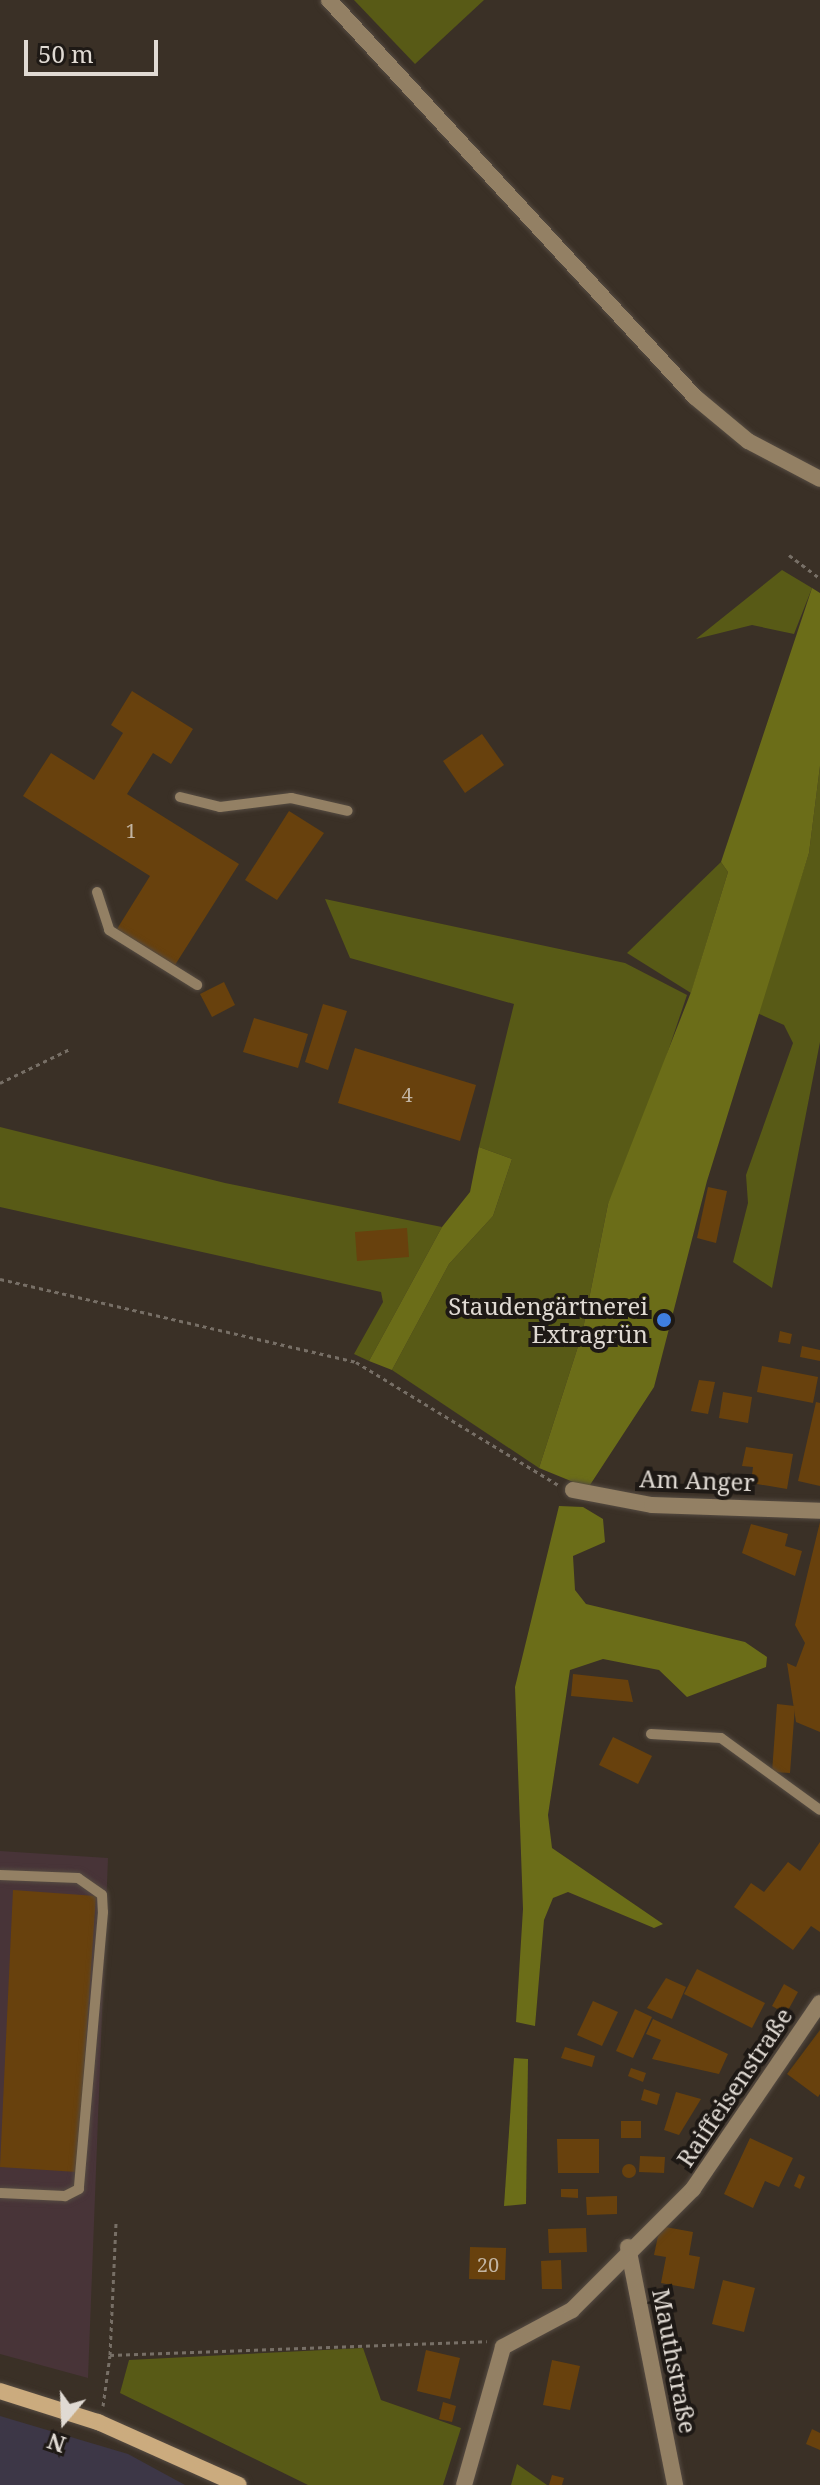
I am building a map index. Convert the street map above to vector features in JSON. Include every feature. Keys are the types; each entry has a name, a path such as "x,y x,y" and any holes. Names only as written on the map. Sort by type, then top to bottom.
{"main road":[{"path":"0,2391 98,2422 239,2485"}],"street":[{"path":"329,0 695,397 748,441 820,479"},
{"name":"Am Anger","path":"573,1490 652,1505 820,1511"},
{"name":"Raiffeisenstraße","path":"511,2340 572,2310 628,2247 700,2182 820,2003"},
{"name":"Mauthstraße","path":"628,2247 675,2485"},
{"path":"464,2485 487,2386 511,2340"}],"lane":[{"path":"180,797 220,807 291,798 348,811"},
{"path":"97,892 109,930 197,985"},
{"path":"651,1734 721,1738 820,1810"},
{"path":"0,1875 78,1878 102,1895 103,1912 79,2189 65,2196 0,2193"}],"path":[{"path":"789,555 820,578"},
{"path":"0,1083 70,1049"},
{"path":"0,1279 356,1362 547,1482 573,1490"},
{"path":"98,2422 110,2355 116,2222"},
{"path":"110,2355 511,2340"}],"shaded area":[{"path":"354,0 484,0 415,64"},
{"path":"782,570 812,588 794,634 752,625 696,639"},
{"path":"812,588 820,593 820,766 809,853 707,1181 654,1387 588,1488 539,1468 582,1334 608,1204 691,992 728,872 721,862"},
{"path":"820,766 820,1042 772,1288 733,1262 748,1203 746,1175 793,1043 784,1025 757,1013 809,853"},
{"path":"721,862 728,872 691,993 627,953"},
{"path":"325,899 625,963 687,995 633,1155 608,1204 582,1334 539,1468 392,1370 449,1264 493,1216 512,1159 479,1147 514,1004 350,958"},
{"path":"0,1127 225,1183 442,1227 369,1361 354,1354 383,1302 381,1292 0,1207"},
{"path":"479,1147 512,1159 493,1216 449,1264 392,1370 369,1361 442,1227 470,1192"},
{"path":"559,1506 583,1507 603,1519 605,1542 573,1556 575,1590 586,1604 745,1642 767,1657 766,1667 687,1697 659,1670 603,1659 570,1670 548,1815 552,1848 663,1924 654,1928 568,1892 553,1898 544,1920 535,2026 516,2022 523,1909 515,1687"},
{"path":"0,1851 108,1858 88,2378 0,2354"},
{"path":"514,2058 528,2059 526,2204 504,2206"},
{"path":"363,2348 381,2400 461,2428 443,2485 308,2485 120,2393 129,2360"},
{"path":"0,2416 128,2454 185,2485 0,2485"},
{"path":"517,2464 547,2485 511,2485"}],"building":[{"path":"132,691 193,729 171,764 153,753 127,794 239,864 175,965 117,929 150,876 23,796 51,753 94,780 123,733 111,725"},
{"path":"482,734 504,765 465,793 443,761"},
{"path":"289,811 324,833 277,900 245,880"},
{"path":"224,982 235,1005 212,1017 200,994"},
{"path":"323,1004 347,1011 328,1070 305,1062"},
{"path":"254,1018 308,1034 298,1068 243,1052"},
{"path":"355,1048 476,1085 460,1141 338,1103"},
{"path":"708,1187 727,1191 716,1243 697,1238"},
{"path":"407,1228 409,1257 357,1261 355,1232"},
{"path":"780,1331 792,1334 790,1344 778,1342"},
{"path":"802,1346 820,1350 820,1361 800,1357"},
{"path":"762,1366 818,1377 813,1403 757,1392"},
{"path":"699,1380 715,1382 708,1414 691,1411"},
{"path":"723,1392 752,1397 748,1423 719,1418"},
{"path":"816,1402 820,1403 820,1486 798,1481"},
{"path":"746,1447 793,1454 787,1489 751,1483 753,1467 742,1466"},
{"path":"820,1522 820,1732 796,1722 787,1663 796,1667 805,1643 795,1625"},
{"path":"751,1524 788,1534 785,1546 802,1551 795,1576 742,1553"},
{"path":"573,1674 628,1680 633,1702 571,1696"},
{"path":"777,1704 795,1706 790,1773 772,1772"},
{"path":"613,1737 652,1756 638,1784 599,1765"},
{"path":"820,1842 820,1932 811,1926 793,1950 734,1907 751,1883 764,1892 788,1862 800,1871"},
{"path":"13,1890 96,1896 77,2172 0,2167"},
{"path":"697,1969 765,2003 752,2028 684,1994"},
{"path":"666,1978 686,1987 672,2019 647,2008"},
{"path":"784,1984 798,1992 786,2014 772,2006"},
{"path":"593,2001 618,2012 602,2046 577,2035"},
{"path":"635,2009 652,2017 633,2058 616,2051"},
{"path":"653,2019 728,2054 719,2074 652,2059 661,2040 646,2034"},
{"path":"820,2030 820,2094 818,2097 787,2074"},
{"path":"565,2047 595,2056 592,2067 561,2058"},
{"path":"631,2068 646,2073 643,2082 628,2076"},
{"path":"644,2089 660,2094 657,2105 641,2100"},
{"path":"676,2092 701,2099 679,2135 664,2130"},
{"path":"621,2121 641,2121 641,2138 621,2138"},
{"path":"750,2138 793,2158 779,2187 765,2181 753,2208 724,2194"},
{"path":"557,2139 599,2139 599,2173 558,2173"},
{"path":"640,2156 665,2157 664,2173 639,2172"},
{"path":"629,2164 636,2171 629,2178 622,2171"},
{"path":"799,2174 805,2177 800,2189 794,2186"},
{"path":"561,2189 578,2189 578,2198 561,2197"},
{"path":"617,2196 617,2214 587,2215 586,2197"},
{"path":"660,2226 693,2232 689,2255 700,2257 694,2289 661,2283 666,2257 654,2255"},
{"path":"586,2228 587,2252 549,2253 548,2229"},
{"path":"470,2247 506,2248 505,2280 469,2279"},
{"path":"561,2260 562,2289 542,2289 541,2261"},
{"path":"723,2280 755,2288 744,2332 712,2324"},
{"path":"426,2350 460,2358 450,2399 417,2391"},
{"path":"552,2360 580,2366 570,2410 543,2405"},
{"path":"443,2402 456,2406 452,2422 439,2419"},
{"path":"812,2429 820,2433 820,2450 806,2444"},
{"path":"552,2475 564,2478 562,2485 549,2485"}],"place":[{"name":"Staudengärtnerei Extragrün","path":"664,1320"}]}
